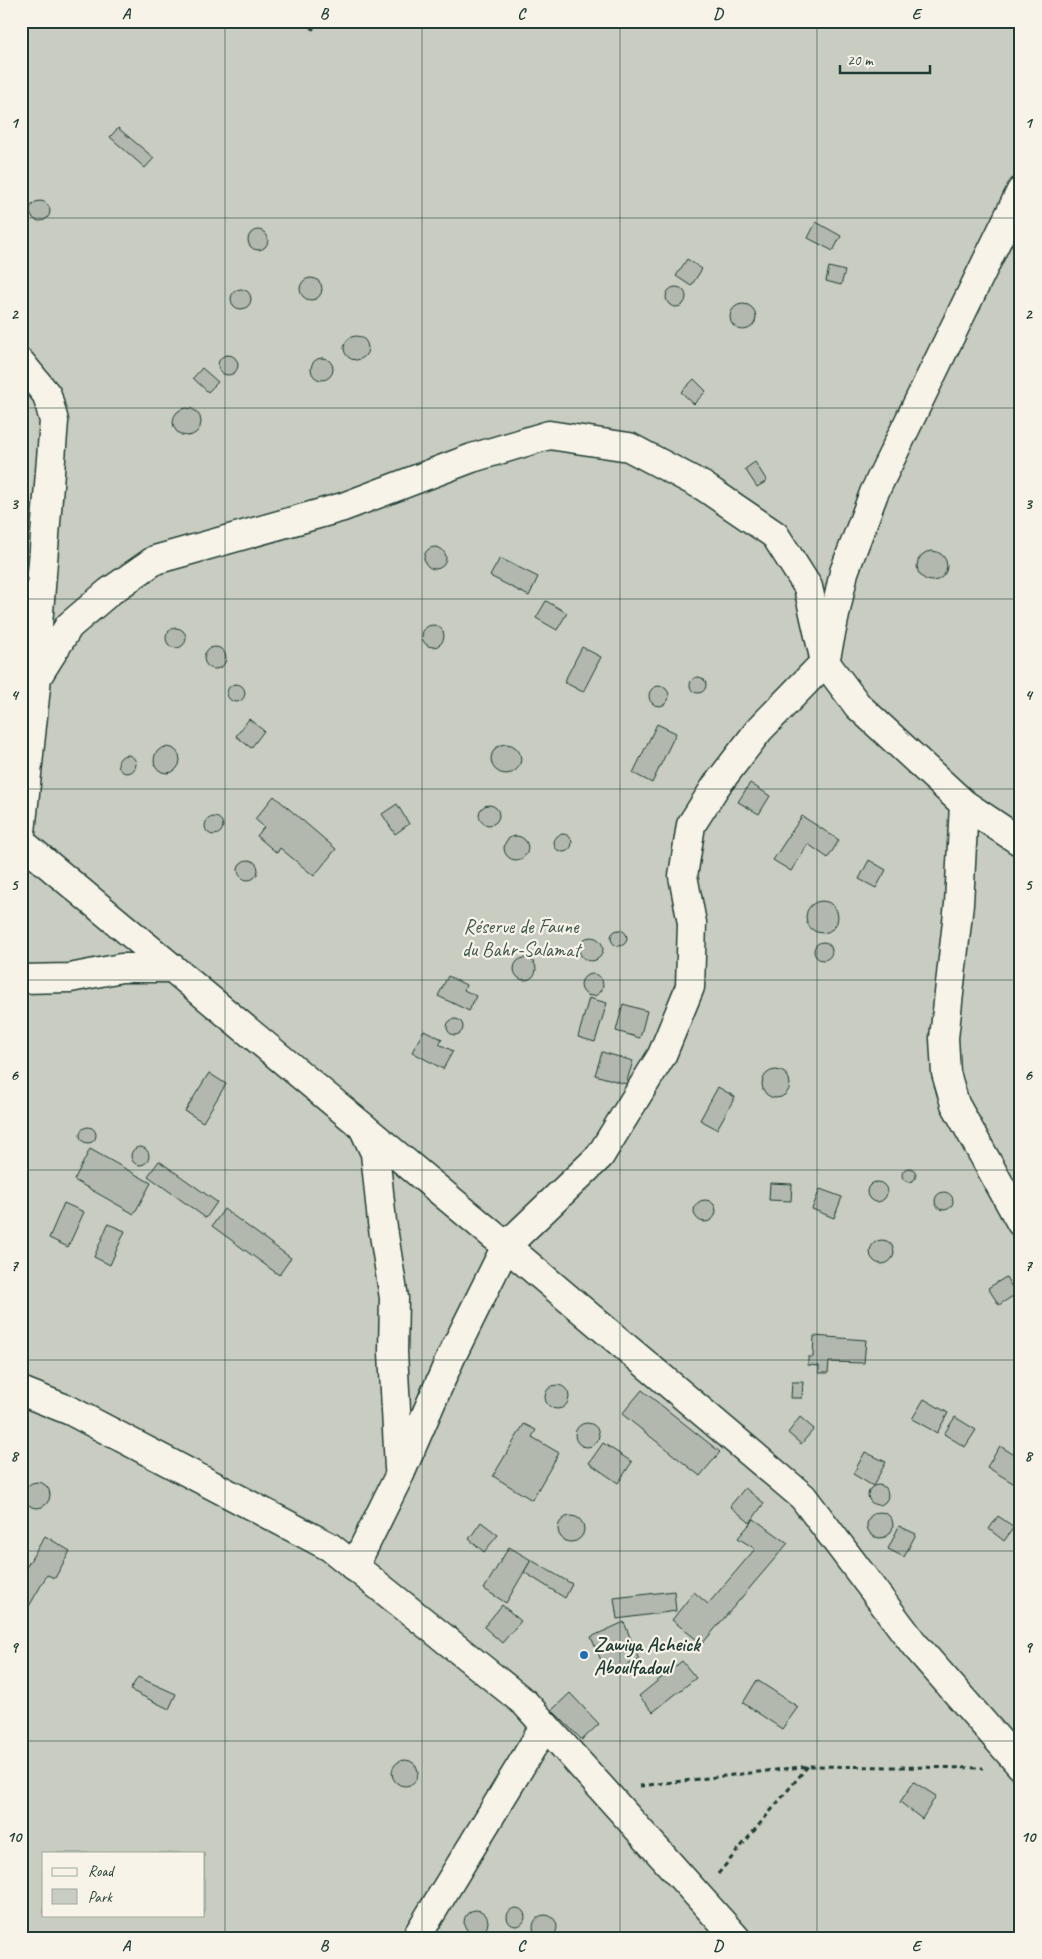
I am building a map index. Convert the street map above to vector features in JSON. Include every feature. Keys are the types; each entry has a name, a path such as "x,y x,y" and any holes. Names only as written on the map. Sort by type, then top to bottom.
{"street":[{"path":"354,1568 400,1474 458,1342 506,1246 600,1156 662,1055 690,986 692,923 683,876 691,825 716,786 758,730 825,662 844,572 874,493 1021,190"},
{"path":"21,363 47,395 54,421 38,625 37,677 21,832"},
{"path":"37,677 68,626 109,592 155,560 343,507 472,458 549,435 629,447 703,486 775,535 808,587 825,662 858,706 964,804 1021,842"},
{"path":"964,804 959,904 944,1038 946,1073 955,1104 1021,1224"},
{"path":"21,842 506,1246 803,1497 914,1644 1021,1766"},
{"path":"21,978 70,978 121,968 172,968"},
{"path":"363,1127 375,1153 382,1222 394,1298 394,1352 400,1474"},
{"path":"21,1391 71,1411 330,1547 525,1703 736,1938"},
{"path":"416,1938 545,1726"}],"path":[{"path":"303,21 317,32"},
{"path":"699,1896 809,1766"},
{"path":"604,1791 809,1766 992,1769"}],"green space":[{"name":"Réserve de Faune du Bahr-Salamat","path":"21,21 1021,21 1021,1938 21,1938"}],"building":[{"path":"118,128 154,158 145,168 110,137"},
{"path":"40,201 47,204 50,211 47,218 40,221 33,218 30,211 33,204"},
{"path":"816,222 841,236 833,251 808,238"},
{"path":"258,230 265,233 268,240 265,247 258,250 251,247 248,240 251,233"},
{"path":"687,259 702,269 691,286 676,276"},
{"path":"829,267 845,271 841,285 826,281"},
{"path":"311,278 319,281 322,289 319,297 311,300 303,297 300,289 303,281"},
{"path":"676,287 683,290 686,297 683,304 676,307 669,304 666,297 669,290"},
{"path":"241,289 248,292 251,299 248,306 241,309 234,306 231,299 234,292"},
{"path":"743,304 752,308 756,317 752,326 743,330 734,326 730,317 734,308"},
{"path":"356,336 361,337 367,343 367,353 361,359 356,360 351,359 345,353 344,348 345,343 351,337"},
{"path":"228,355 235,358 238,365 235,372 228,375 221,372 218,365 221,358"},
{"path":"322,358 330,361 333,369 330,377 322,380 314,377 311,369 314,361"},
{"path":"202,368 218,382 208,392 193,378"},
{"path":"694,379 706,391 694,404 681,392"},
{"path":"187,408 197,412 201,422 197,432 187,436 177,432 173,422 177,412"},
{"path":"755,462 767,481 757,487 745,469"},
{"path":"435,547 443,550 446,558 443,566 435,569 427,566 424,558 427,550"},
{"path":"932,551 943,555 947,566 943,577 932,581 921,577 917,566 921,555"},
{"path":"500,558 538,577 529,596 490,576"},
{"path":"546,601 567,613 557,630 536,618"},
{"path":"433,625 441,628 444,636 441,644 433,647 425,644 422,636 425,628"},
{"path":"172,628 180,628 186,634 186,642 180,648 172,648 166,642 166,634"},
{"path":"211,647 219,647 226,654 226,662 219,669 211,669 204,662 204,654"},
{"path":"582,647 601,657 583,692 564,682"},
{"path":"695,677 701,677 706,682 704,691 695,693 690,688 690,682"},
{"path":"236,684 244,689 245,693 240,701 236,702 228,697 227,693 232,685"},
{"path":"655,686 663,686 669,692 669,700 663,706 655,706 649,700 649,692"},
{"path":"249,719 264,731 251,748 236,736"},
{"path":"1021,722 1021,739 1015,732 1017,725"},
{"path":"657,724 676,733 652,783 633,773"},
{"path":"506,744 517,748 521,759 517,770 506,774 495,770 491,759 495,748"},
{"path":"167,747 176,751 180,760 176,769 167,773 158,769 154,760 158,751"},
{"path":"127,755 133,758 136,764 133,770 127,773 121,770 118,764 121,758"},
{"path":"750,783 770,796 759,814 738,802"},
{"path":"274,796 336,849 314,876 280,848 277,853 257,836 264,827 255,819"},
{"path":"397,804 409,824 395,834 382,814"},
{"path":"489,805 496,808 499,815 496,822 489,825 482,822 479,815 482,808"},
{"path":"802,816 839,840 828,858 808,844 791,871 773,860"},
{"path":"214,817 220,820 223,826 220,832 214,835 208,832 205,826 208,820"},
{"path":"563,834 569,837 572,843 569,849 563,852 557,849 554,843 557,837"},
{"path":"516,836 524,840 528,848 524,856 516,860 508,856 504,848 508,840"},
{"path":"248,860 255,863 258,870 255,877 248,880 241,877 238,870 241,863"},
{"path":"869,860 886,870 876,888 859,879"},
{"path":"822,901 828,902 833,906 837,911 837,923 833,928 828,932 822,933 816,932 811,928 807,923 806,917 807,911 811,906 816,902"},
{"path":"616,930 622,930 627,935 625,944 616,946 611,941 611,935"},
{"path":"591,937 600,940 603,949 600,958 591,961 582,958 579,949 582,940"},
{"path":"819,942 827,942 832,947 830,958 819,960 814,955 814,947"},
{"path":"525,958 533,961 536,969 533,977 525,980 517,977 514,969 517,961"},
{"path":"588,974 596,974 603,981 603,989 596,996 588,996 581,989 581,981"},
{"path":"448,976 466,985 464,990 476,996 469,1011 438,996"},
{"path":"589,998 607,1003 595,1042 578,1037"},
{"path":"623,1004 647,1011 640,1038 616,1031"},
{"path":"452,1019 458,1019 463,1024 461,1033 452,1035 447,1030 447,1024"},
{"path":"424,1030 442,1039 439,1044 453,1051 443,1069 412,1052"},
{"path":"602,1052 633,1061 626,1084 595,1075"},
{"path":"776,1070 786,1074 790,1084 786,1094 776,1098 766,1094 762,1084 766,1074"},
{"path":"209,1073 226,1084 203,1122 185,1111"},
{"path":"718,1087 735,1097 717,1129 700,1120"},
{"path":"85,1127 91,1127 96,1132 94,1141 85,1143 80,1138 80,1132"},
{"path":"136,1147 144,1147 149,1152 147,1163 136,1165 131,1160 131,1152"},
{"path":"90,1149 151,1183 134,1214 74,1180"},
{"path":"159,1161 217,1202 206,1218 148,1176"},
{"path":"909,1168 914,1170 916,1175 914,1180 909,1182 904,1180 902,1175 904,1170"},
{"path":"873,1182 881,1182 887,1188 887,1196 881,1202 873,1202 867,1196 867,1188"},
{"path":"770,1183 792,1184 791,1201 769,1200"},
{"path":"820,1189 842,1197 834,1218 812,1209"},
{"path":"944,1192 950,1195 953,1201 950,1207 944,1210 938,1207 935,1201 938,1195"},
{"path":"705,1200 713,1203 716,1211 713,1219 705,1222 697,1219 694,1211 697,1203"},
{"path":"64,1203 84,1212 68,1247 49,1238"},
{"path":"224,1209 291,1258 279,1275 212,1226"},
{"path":"108,1224 125,1231 110,1265 94,1257"},
{"path":"882,1240 891,1243 894,1252 891,1261 882,1264 873,1261 870,1252 873,1243"},
{"path":"1006,1277 1016,1294 999,1305 988,1288"},
{"path":"814,1336 866,1340 864,1363 829,1362 828,1373 819,1373 819,1366 808,1365 808,1357 813,1357"},
{"path":"792,1382 803,1382 802,1398 791,1398"},
{"path":"557,1385 566,1388 569,1397 566,1406 557,1409 548,1406 545,1397 548,1388"},
{"path":"642,1390 720,1452 700,1476 622,1414"},
{"path":"924,1399 948,1413 937,1433 912,1419"},
{"path":"800,1417 814,1429 801,1444 788,1433"},
{"path":"955,1417 976,1430 965,1447 944,1434"},
{"path":"587,1423 595,1427 599,1435 595,1443 587,1447 579,1443 575,1435 579,1427"},
{"path":"524,1424 536,1430 532,1437 559,1453 532,1500 493,1476"},
{"path":"603,1443 632,1462 618,1483 589,1463"},
{"path":"1000,1446 1021,1459 1021,1488 987,1467"},
{"path":"865,1452 886,1462 873,1486 853,1474"},
{"path":"37,1482 46,1486 50,1495 46,1504 37,1508 28,1504 24,1495 28,1486"},
{"path":"878,1485 885,1488 888,1495 885,1502 878,1505 871,1502 868,1495 871,1488"},
{"path":"745,1488 764,1503 750,1523 730,1506"},
{"path":"880,1512 889,1516 893,1525 889,1534 880,1538 871,1534 867,1525 871,1516"},
{"path":"571,1516 580,1520 584,1529 580,1538 571,1542 562,1538 558,1529 562,1520"},
{"path":"998,1516 1014,1527 1004,1541 989,1529"},
{"path":"754,1519 788,1543 702,1644 672,1620 694,1592 708,1604 755,1549 738,1538"},
{"path":"481,1522 498,1535 484,1552 469,1539"},
{"path":"899,1526 916,1534 904,1557 888,1549"},
{"path":"45,1536 70,1551 55,1578 47,1575 24,1615 21,1613 21,1576"},
{"path":"509,1547 531,1560 506,1603 484,1589"},
{"path":"531,1560 572,1584 565,1598 524,1572"},
{"path":"674,1591 676,1611 617,1619 614,1598"},
{"path":"502,1605 521,1621 502,1643 484,1627"},
{"path":"624,1622 639,1660 607,1674 591,1637"},
{"path":"682,1661 696,1678 653,1712 639,1696"},
{"path":"138,1677 176,1694 169,1709 130,1690"},
{"path":"757,1680 798,1707 782,1729 743,1703"},
{"path":"570,1693 599,1724 582,1740 552,1710"},
{"path":"405,1760 414,1764 418,1773 414,1782 405,1786 396,1782 392,1773 396,1764"},
{"path":"914,1782 936,1796 922,1819 900,1802"},
{"path":"516,1908 522,1911 525,1917 522,1923 516,1926 510,1923 507,1917 510,1911"},
{"path":"476,1910 485,1913 488,1922 485,1931 476,1934 467,1931 464,1922 467,1913"},
{"path":"545,1915 553,1919 557,1927 553,1935 545,1939 537,1935 533,1927 537,1919"}],"place":[{"name":"Zawiya Acheick Aboulfadoul","path":"584,1655"}]}
